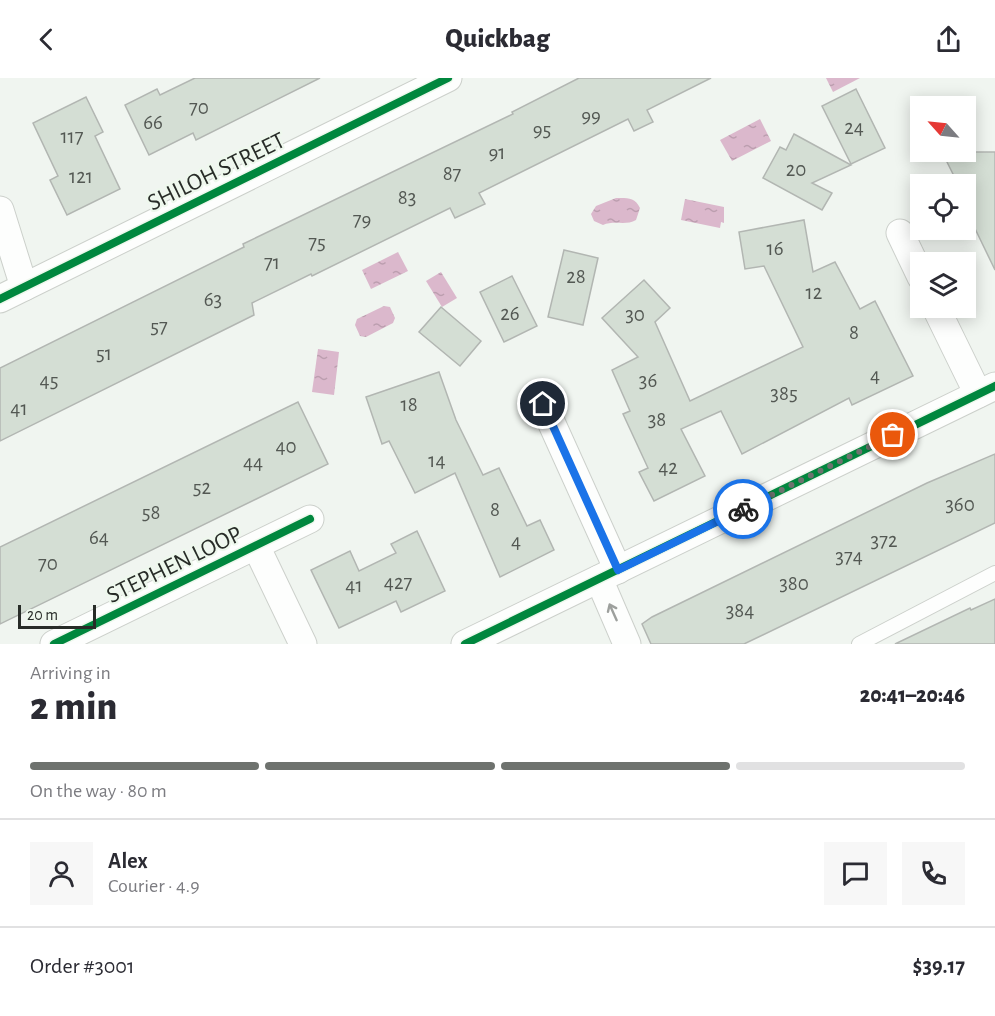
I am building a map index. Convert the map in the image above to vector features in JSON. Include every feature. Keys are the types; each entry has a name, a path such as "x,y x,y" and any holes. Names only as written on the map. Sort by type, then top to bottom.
{"street":[{"name":"SHILOH STREET","path":"0,299 448,78"},
{"path":"0,210 24,287"},
{"path":"900,233 910,254"},
{"path":"465,644 986,390 942,318"},
{"path":"543,404 608,575 627,644"},
{"name":"STEPHEN LOOP","path":"54,644 310,519"},
{"name":"STEPHEN LOOP","path":"256,546 303,644"}],"lane":[{"path":"859,644 995,573"}],"water":[{"path":"826,78 860,78 833,92"},
{"path":"760,119 771,141 732,161 720,140"},
{"path":"616,198 627,198 636,202 640,208 636,220 603,225 594,221 591,214 596,206"},
{"path":"685,199 724,207 724,223 721,222 720,228 681,220"},
{"path":"398,252 408,271 371,289 362,270"},
{"path":"441,272 457,298 442,307 426,281"},
{"path":"384,306 390,307 395,318 393,323 366,337 360,336 355,325 357,319"},
{"path":"318,349 339,352 334,395 312,392"}],"building":[{"path":"195,78 320,78 196,140 193,133 149,155 125,105 157,89 160,95"},
{"path":"579,78 711,78 647,110 653,122 634,131 628,119 479,193 485,204 455,218 450,208 312,276 311,274 252,303 254,315 0,441 0,368 244,247 243,244 513,114 512,112"},
{"path":"856,89 885,148 851,164 822,106"},
{"path":"86,97 103,132 95,136 120,189 67,215 50,180 58,176 33,123"},
{"path":"794,134 851,165 812,183 832,193 822,210 763,178 780,147 786,150"},
{"path":"976,152 995,152 995,270 976,231 976,174 953,174 947,162 976,162"},
{"path":"804,220 813,272 835,262 860,309 875,301 913,376 852,405 849,398 742,454 721,411 681,429 705,476 654,501 639,472 648,468 623,414 630,411 612,370 638,357 602,318 644,280 670,308 655,322 690,401 803,347 764,266 745,269 739,232"},
{"path":"564,250 598,258 583,325 548,317"},
{"path":"512,276 537,326 504,342 480,292"},
{"path":"441,307 481,341 460,366 419,332"},
{"path":"439,372 456,420 483,475 499,468 527,526 540,520 554,550 500,577 455,473 415,493 389,441 382,444 366,397"},
{"path":"298,402 328,464 0,624 0,547"},
{"path":"995,454 995,523 744,644 651,644 642,624 652,617 927,483"},
{"path":"417,531 445,591 401,612 396,601 339,628 311,570 350,551 359,571 396,553 391,544"},
{"path":"995,599 995,644 895,644 970,608 971,610"}],"cycle path":[{"path":"0,299 448,78"},
{"path":"465,644 995,386"},
{"path":"54,644 310,519"}],"way so far":[{"path":"743,509 893,435"}],"route":[{"path":"543,404 618,570 743,509"}]}
